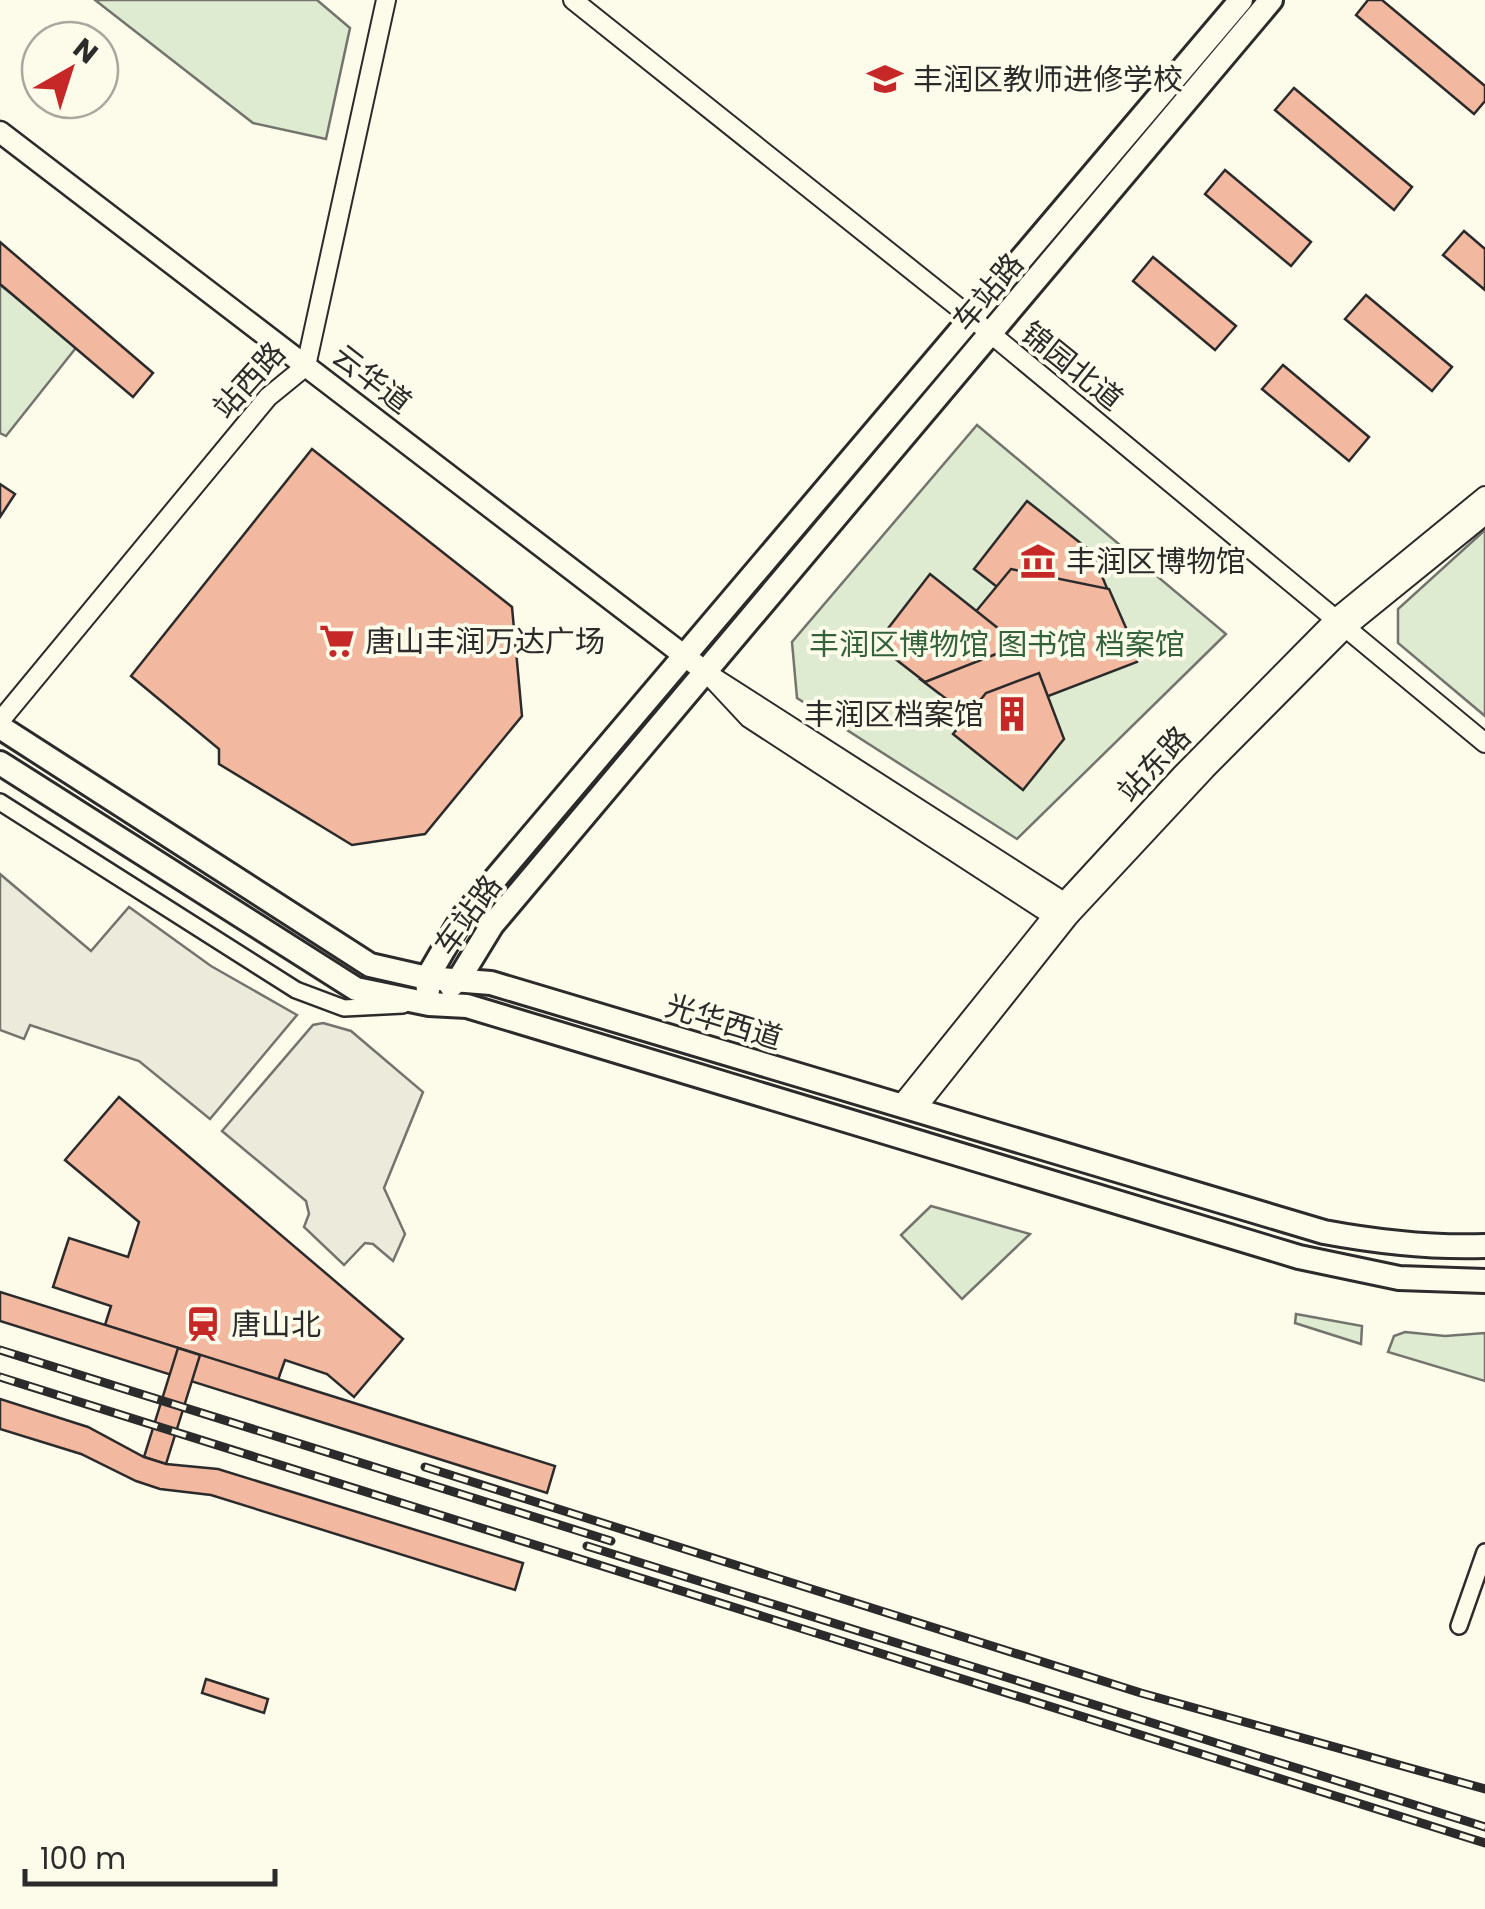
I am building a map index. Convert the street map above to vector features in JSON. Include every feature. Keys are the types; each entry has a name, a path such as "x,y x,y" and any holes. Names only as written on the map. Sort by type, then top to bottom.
{"main road":[{"name":"车站路","path":"429,1004 459,979 492,925 707,673 1241,0"},
{"name":"车站路","path":"429,1004 427,978 462,918 683,658 1271,0"},
{"name":"云华道","path":"0,132 707,673"},
{"name":"光华西道","path":"0,724 370,965 427,978 491,984 1324,1232 1384,1243 1450,1248 1485,1246"},
{"name":"光华西道","path":"0,763 356,988 429,1004 467,1006 1345,1269 1399,1278 1485,1280"},
{"path":"940,1116 941,1149"}],"street":[{"name":"站西路","path":"0,724 268,397 306,366 386,0"},
{"name":"锦园北道","path":"573,0 982,327 1342,622 1465,730 1485,742"},
{"name":"站东路","path":"908,1108 1062,911 1206,769 1342,622 1485,496"},
{"name":"站东路","path":"1342,622 1485,515"},
{"name":"云华道","path":"707,673 1062,911"},
{"path":"0,802 296,990 344,1008 429,1004"},
{"path":"1460,1626 1485,1552"}],"green space":[{"path":"95,0 317,0 350,28 326,139 253,123"},
{"path":"0,285 79,344 6,436 0,433"},
{"name":"丰润区博物馆 图书馆 档案馆","path":"977,425 1226,634 1017,839 797,698 792,642"},
{"path":"1485,530 1485,716 1398,643 1398,609"},
{"path":"931,1206 1030,1234 962,1299 901,1235"},
{"path":"1296,1314 1362,1326 1361,1344 1295,1323"},
{"path":"1405,1332 1445,1336 1485,1333 1485,1381 1388,1352 1394,1336"}],"shaded area":[{"path":"0,874 91,951 129,907 211,966 297,1015 210,1119 139,1061 30,1025 24,1039 0,1030"},
{"path":"323,1023 351,1031 423,1092 384,1188 405,1234 393,1261 373,1244 365,1243 344,1265 304,1227 309,1214 306,1201 222,1131 313,1025"}],"building":[{"path":"1368,0 1382,0 1485,86 1485,101 1474,114 1356,15"},
{"path":"1294,88 1412,187 1394,210 1275,110"},
{"path":"1225,170 1311,242 1291,266 1205,194"},
{"path":"1464,231 1485,249 1485,290 1443,255"},
{"path":"0,242 153,373 133,397 0,284"},
{"path":"1153,257 1236,326 1215,350 1133,281"},
{"path":"1366,295 1452,367 1432,391 1345,319"},
{"path":"1283,365 1369,437 1349,461 1262,389"},
{"name":"唐山丰润万达广场","path":"312,449 512,607 522,716 425,834 352,845 219,764 219,749 131,676"},
{"path":"0,484 15,494 0,517"},
{"name":"丰润区博物馆","path":"1027,501 1092,552 1109,593 1041,621 974,569"},
{"path":"1011,569 1109,589 1137,653 1137,662 978,723 920,679"},
{"path":"930,574 1019,645 925,682 876,644"},
{"name":"丰润区档案馆","path":"1039,673 1064,739 1023,790 953,734 986,693"},
{"path":"119,1097 403,1339 354,1397 327,1374 285,1360 278,1380 105,1325 111,1306 53,1287 69,1238 128,1257 139,1222 65,1160"},
{"path":"0,1292 555,1466 547,1493 0,1321"},
{"path":"178,1348 200,1355 166,1464 144,1457"},
{"path":"0,1399 88,1427 144,1457 166,1464 218,1469 523,1563 515,1590 211,1495 160,1489 136,1481 81,1454 0,1429"},
{"path":"206,1679 268,1699 264,1713 202,1693"}],"railway":[{"path":"0,1350 611,1541"},
{"path":"0,1377 1485,1843"},
{"path":"425,1467 1141,1693 1485,1789"},
{"path":"587,1546 1485,1827"}],"place":[{"name":"丰润区教师进修学校","path":"885,79"},
{"name":"丰润区博物馆","path":"1038,561"},
{"name":"唐山丰润万达广场","path":"337,641"},
{"name":"丰润区档案馆","path":"1012,714"},
{"name":"唐山北","path":"203,1324"}]}
